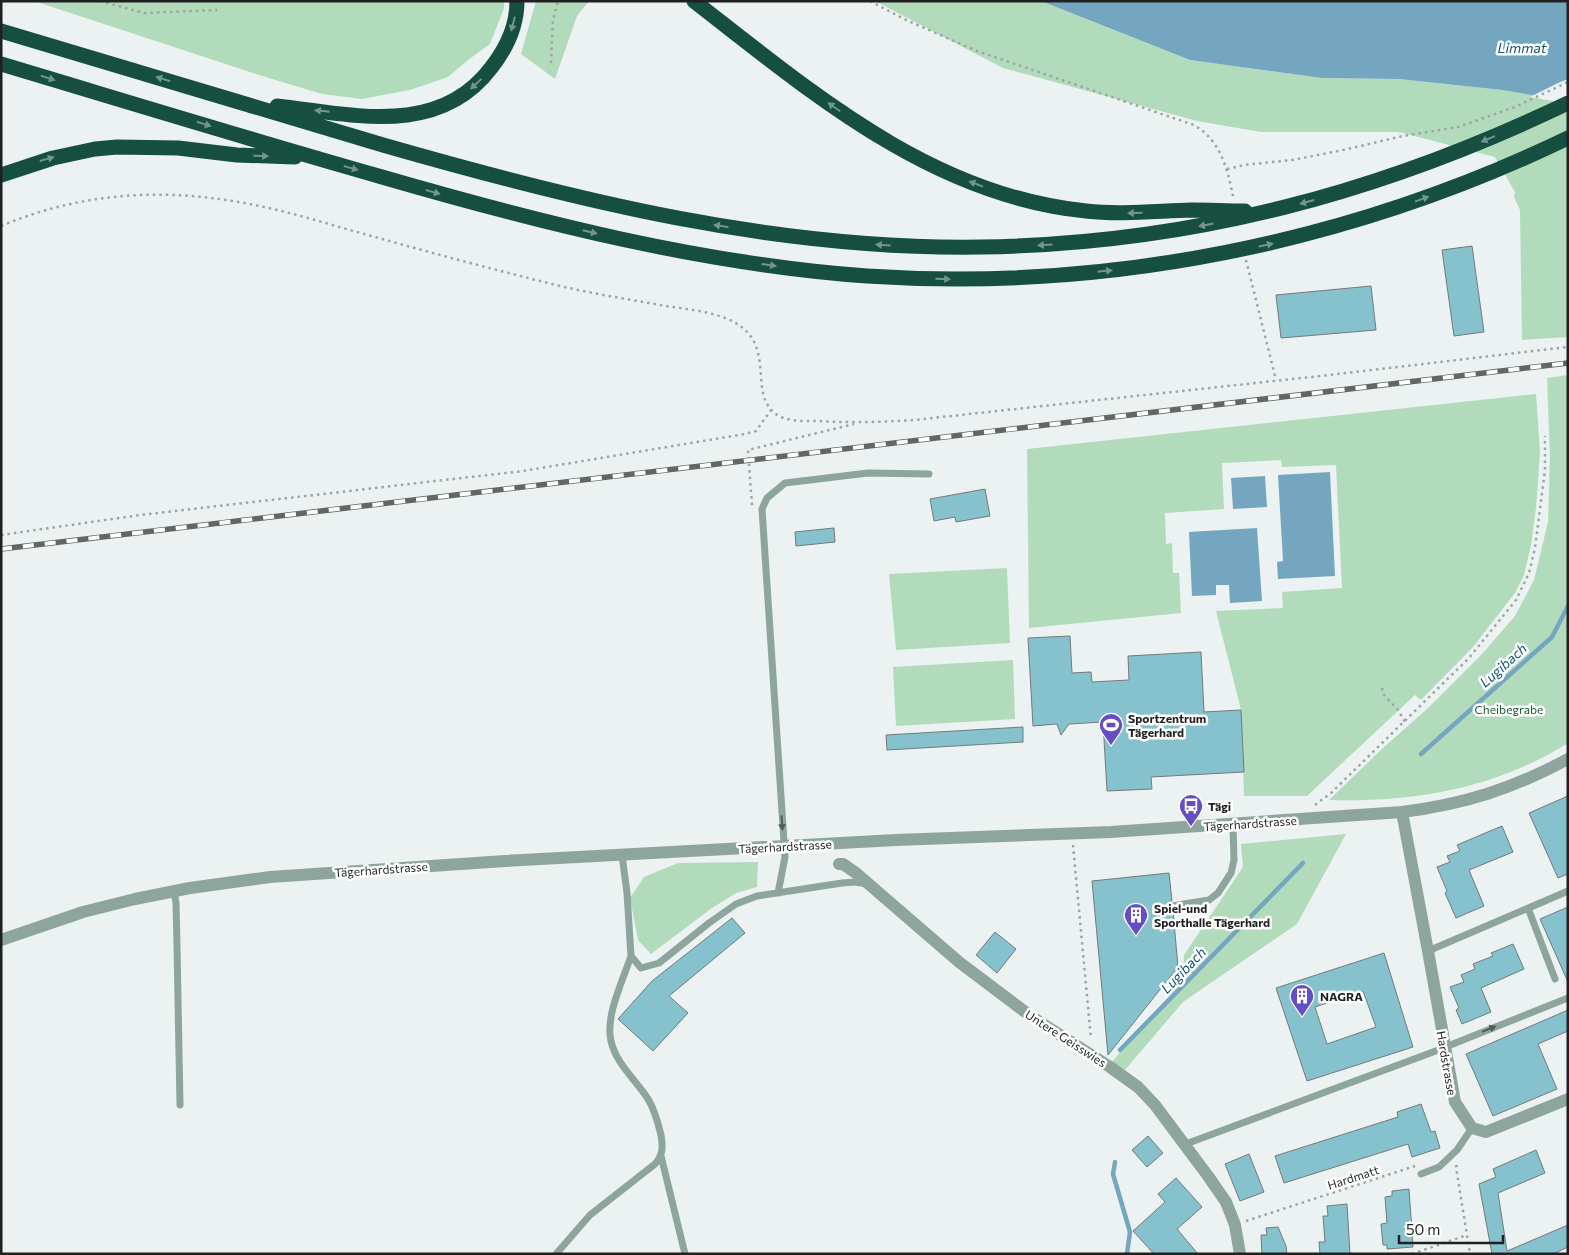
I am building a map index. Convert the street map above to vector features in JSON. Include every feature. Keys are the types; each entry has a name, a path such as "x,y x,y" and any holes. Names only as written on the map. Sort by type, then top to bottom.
{"highway":[{"path":"243,103 387,118 410,116 435,109 455,100 471,89 489,72 509,37 514,22 517,1"},
{"path":"694,1 802,85 851,119 920,160 944,172 983,187 1035,202 1086,211 1123,213 1190,210 1271,211"},
{"path":"1,30 450,164 594,201 720,226 831,241 941,247 1053,244 1162,232 1271,211 1343,192 1409,170 1478,144 1568,103"},
{"path":"1,64 317,158 514,214 605,236 679,251 756,263 828,272 903,278 978,279 1055,276 1130,269 1203,258 1278,242 1352,222 1420,200 1490,173 1568,138"},
{"path":"1,175 53,158 88,150 117,147 178,148 237,155 317,158"}],"street":[{"name":"Tägerhardstrasse","path":"1,940 83,912 174,891 270,876 896,840 1072,834 1232,825 1402,812 1432,808 1489,794 1516,784 1568,759"},
{"name":"Hardstrasse","path":"1402,812 1454,1102 1472,1128"},
{"name":"Untere Geisswies","path":"840,864 856,873 959,962 1032,1016 1138,1087 1155,1106 1226,1202 1235,1225 1240,1254"},
{"path":"1472,1128 1486,1132 1568,1099"}],"lane":[{"path":"778,893 785,857 762,509 767,498 785,483 868,473 929,474"},
{"path":"1172,906 1209,900 1222,889 1231,873 1234,860 1232,825"},
{"path":"622,855 627,893 631,956 610,1020 610,1037 615,1054 648,1099 657,1119 662,1143 662,1156 685,1254"},
{"path":"631,956 641,968 659,963 709,922 736,904 756,896 842,883 855,882 869,885"},
{"path":"174,891 177,937 180,1105"},
{"path":"1428,951 1568,891"},
{"path":"1528,908 1555,978"},
{"path":"1183,1145 1444,1047 1568,998"},
{"path":"1421,1174 1439,1168 1457,1150 1472,1128"},
{"path":"556,1254 590,1215 655,1164 662,1156"}],"path":[{"path":"100,1 144,13 217,10"},
{"path":"551,63 553,20 558,1"},
{"path":"870,1 906,20 976,51 1194,126 1204,131 1218,147 1227,169 1229,180"},
{"path":"1227,169 1244,165 1292,160 1403,136 1458,128 1525,103 1568,82"},
{"path":"1,226 48,209 109,196 180,195 221,199 276,210 550,284 709,313 726,318 748,332 755,342 759,353 765,402 771,410 781,417 792,420 858,423 945,417 1568,347"},
{"path":"1252,286 1276,380"},
{"path":"1,535 140,515 533,470 745,434 756,431 771,410"},
{"path":"752,506 748,450 837,430 858,423"},
{"path":"1315,805 1331,793 1469,658 1509,610 1529,573 1535,548 1546,460 1545,436"},
{"path":"1382,688 1383,694 1398,710 1405,722"},
{"path":"1072,834 1092,1055"},
{"path":"1461,1159 1456,1167 1470,1254"},
{"name":"Hardmatt","path":"1235,1225 1420,1164"},
{"path":"1412,1254 1467,1235"}],"green space":[{"path":"34,1 504,1 504,8 490,44 448,77 410,90 362,99 322,94"},
{"path":"536,1 589,1 577,16 555,79 521,54"},
{"path":"875,1 1041,1 1190,60 1322,78 1399,79 1502,90 1568,101 1568,337 1522,340 1520,210 1514,197 1515,192 1495,157 1399,132 1261,132 1197,121 1003,68"},
{"name":"Cheibegrabe","path":"1568,375 1568,743 1541,758 1483,782 1422,795 1391,799 1329,800 1428,708 1482,654 1515,616 1534,580 1548,522 1550,457 1547,378"},
{"path":"1536,394 1540,452 1536,508 1531,545 1524,575 1515,593 1473,647 1421,700 1415,695 1307,796 1244,796 1241,710 1216,611 1283,608 1282,592 1342,588 1336,465 1282,467 1281,460 1222,463 1224,509 1165,513 1166,544 1172,543 1173,573 1179,573 1181,613 1029,628 1027,449"},
{"path":"1007,568 1010,643 896,650 889,574"},
{"path":"1013,660 1015,719 896,726 893,667"},
{"path":"1346,834 1297,924 1183,1002 1125,1070 1111,1063 1183,980 1184,955 1243,867 1241,844"},
{"path":"758,862 757,887 736,893 712,908 651,954 638,940 630,898 644,877 678,863"}],"water":[{"name":"Limmat","path":"1041,1 1568,1 1568,101 1502,90 1399,79 1322,78 1190,60"},
{"path":"1330,472 1335,576 1278,579 1277,562 1283,561 1278,475"},
{"path":"1265,476 1267,507 1233,509 1231,478"},
{"path":"1257,528 1262,601 1230,603 1229,585 1216,585 1216,595 1192,596 1189,532"}],"pier":[{"path":"1568,79 1568,104 1530,97 1558,83"}],"building":[{"path":"1472,246 1484,332 1454,336 1442,250"},
{"path":"1371,286 1376,330 1281,338 1276,295"},
{"path":"985,489 990,516 956,522 955,517 934,521 930,499"},
{"path":"834,528 835,542 796,546 795,532"},
{"path":"1070,636 1072,673 1091,672 1092,682 1129,680 1128,656 1201,652 1204,712 1241,710 1244,772 1151,777 1152,789 1107,791 1103,722 1069,724 1061,735 1057,724 1033,726 1028,638"},
{"path":"1023,727 1023,742 887,750 886,735"},
{"path":"1568,796 1568,874 1558,878 1529,813"},
{"path":"1502,826 1513,852 1469,870 1484,906 1456,918 1445,893 1447,891 1437,867 1450,862 1447,856 1460,851 1457,845"},
{"name":"Spiel-und Sporthalle Tägerhard","path":"1169,873 1172,901 1168,902 1167,906 1168,910 1173,911 1178,967 1108,1055 1092,881"},
{"path":"1568,907 1568,982 1540,919"},
{"path":"732,918 745,933 669,996 688,1013 653,1051 618,1019 652,981"},
{"path":"995,932 1016,949 997,973 976,955"},
{"path":"1513,944 1524,969 1481,988 1491,1012 1462,1024 1456,1010 1459,1008 1450,987 1464,982 1461,975 1475,969 1473,964 1493,956 1491,953"},
{"name":"NAGRA","path":"1384,953 1413,1047 1307,1081 1276,988","holes":["1363,991 1376,1027 1327,1044 1315,1007"]},
{"path":"1568,1010 1568,1031 1538,1044 1557,1089 1493,1116 1466,1054"},
{"path":"1421,1104 1431,1132 1435,1131 1440,1148 1412,1157 1408,1144 1284,1183 1275,1156 1398,1117 1397,1112"},
{"path":"1148,1136 1163,1153 1147,1167 1132,1150"},
{"path":"1536,1150 1545,1173 1498,1193 1507,1251 1568,1225 1568,1247 1553,1254 1492,1254 1479,1184 1496,1177 1493,1169"},
{"path":"1249,1154 1264,1192 1240,1201 1225,1164"},
{"path":"1176,1178 1202,1207 1177,1229 1198,1254 1154,1254 1133,1231 1165,1202 1158,1194"},
{"path":"1409,1189 1413,1247 1387,1249 1387,1245 1383,1245 1381,1224 1387,1223 1385,1197 1392,1196 1392,1191"},
{"path":"1347,1204 1350,1254 1320,1254 1319,1242 1325,1242 1323,1216 1328,1216 1327,1206"},
{"path":"1278,1227 1286,1246 1287,1254 1262,1254 1261,1235 1267,1235 1266,1228"}],"waterway":[{"name":"Lugibach","path":"1421,754 1552,637 1568,606"},
{"name":"Lugibach","path":"1120,1050 1303,863"},
{"name":"Lugibach","path":"1115,1162 1113,1174 1130,1232 1127,1254"}],"railway":[{"path":"1,549 1568,363"}],"place":[{"name":"Sportzentrum Tägerhard","path":"1111,746"},
{"name":"Tägi","path":"1191,827"},
{"name":"Spiel-und Sporthalle Tägerhard","path":"1136,936"},
{"name":"NAGRA","path":"1302,1017"}]}
